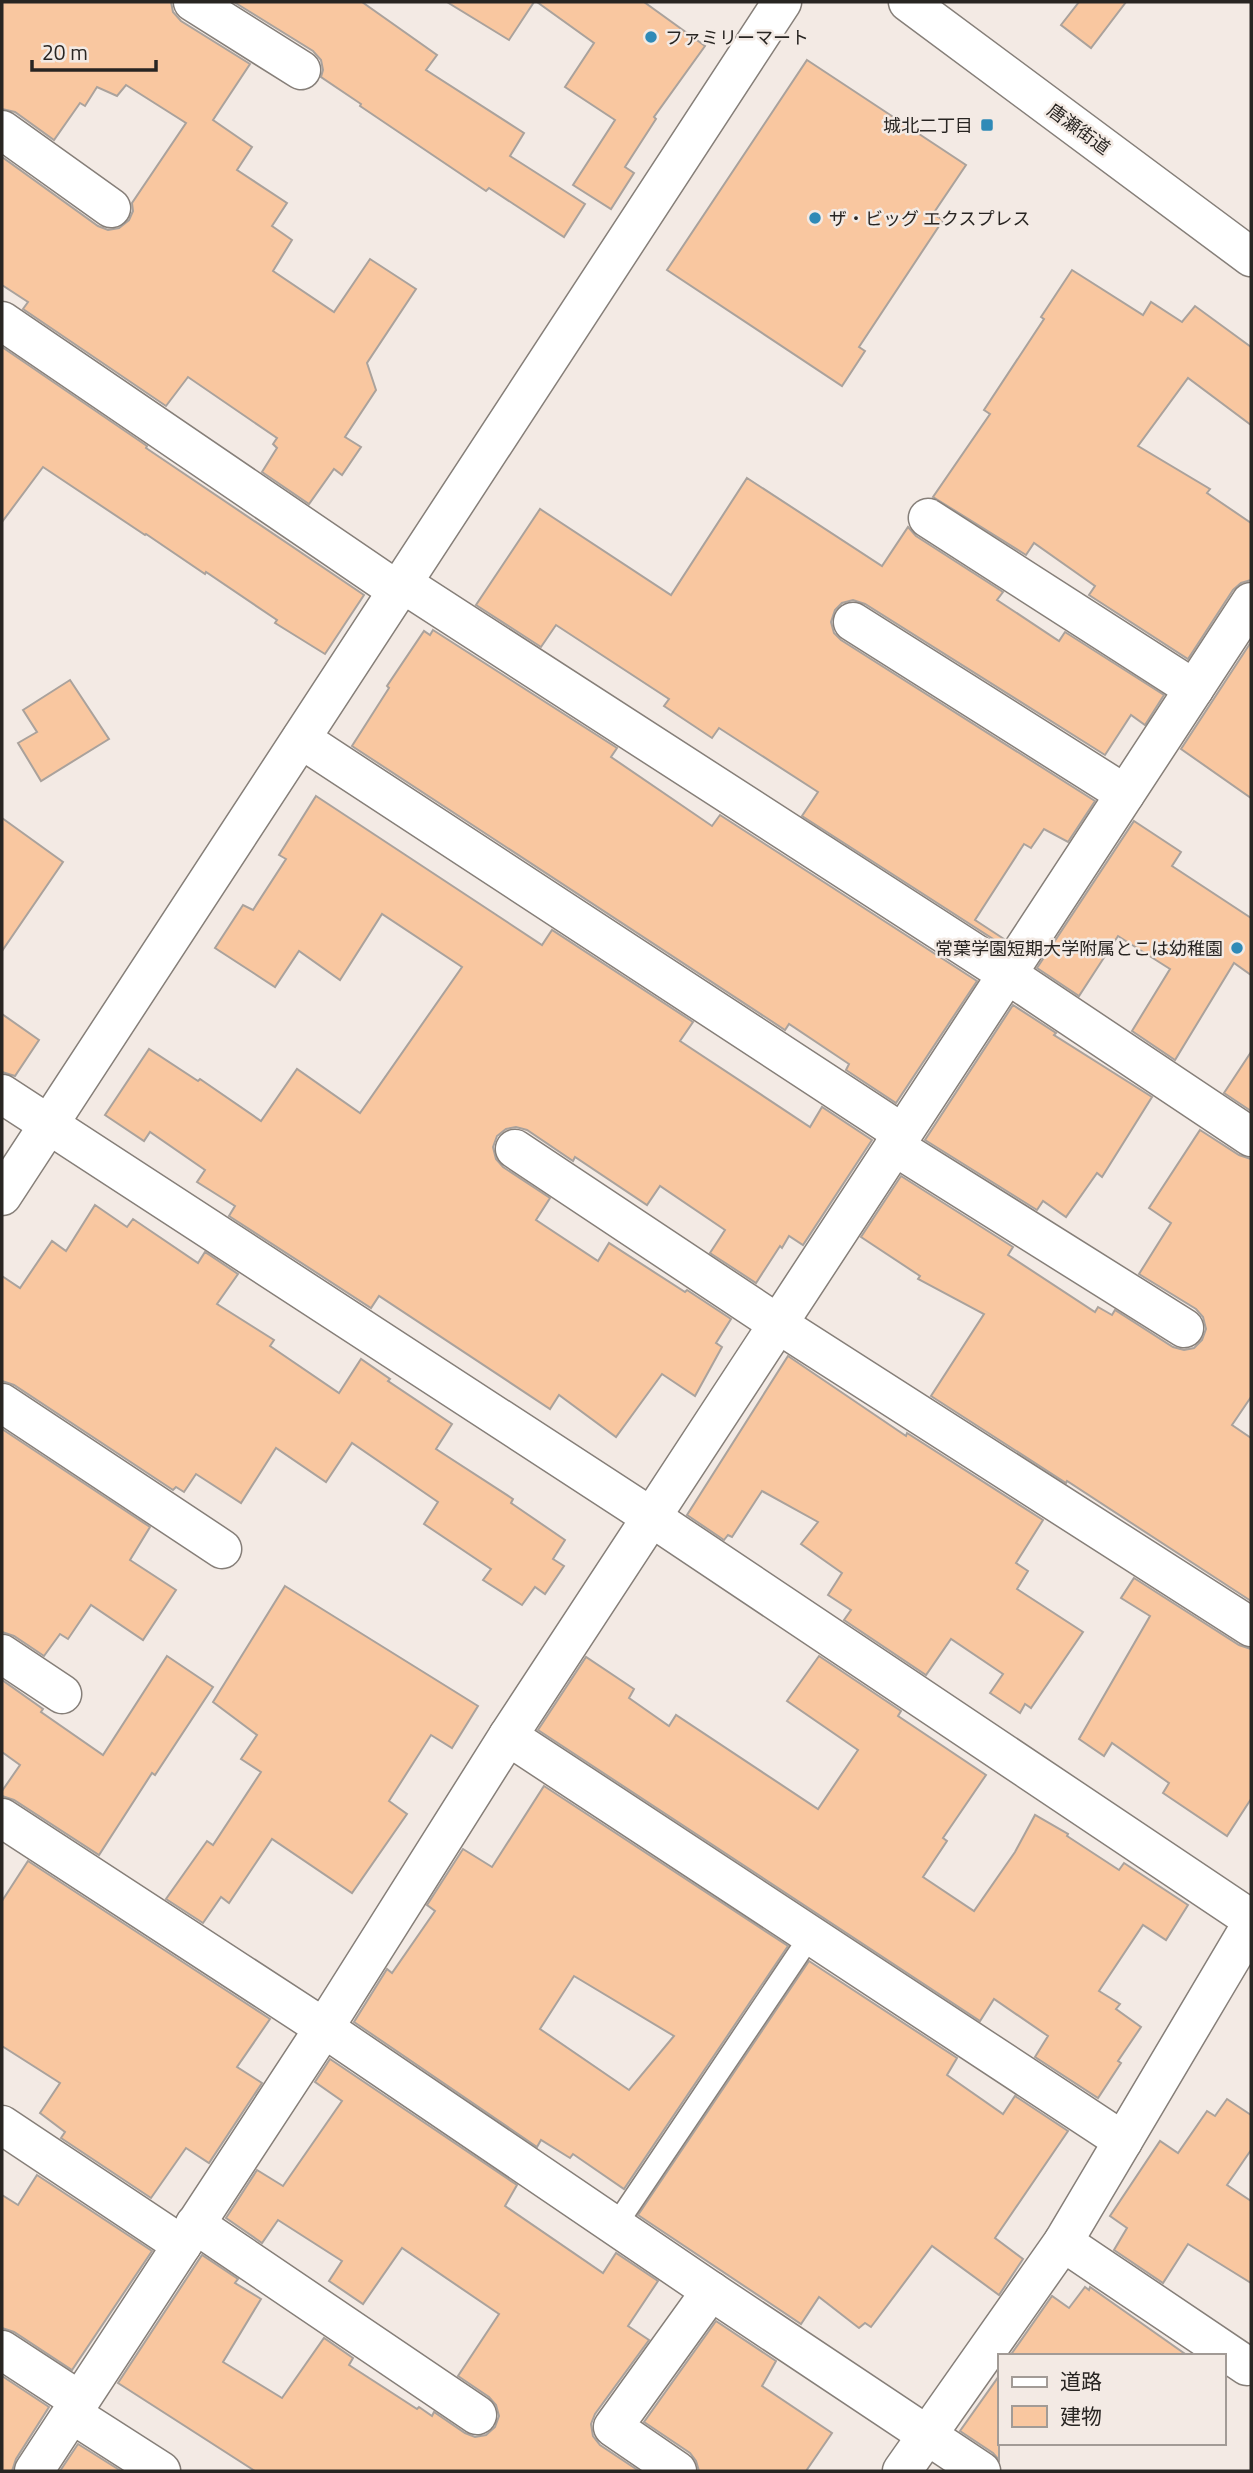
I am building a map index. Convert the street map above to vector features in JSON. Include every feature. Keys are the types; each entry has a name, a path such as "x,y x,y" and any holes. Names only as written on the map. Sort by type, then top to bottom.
{"street":[{"path":"193,2 301,71"},
{"path":"2,1196 782,2"},
{"name":"唐瀬街道","path":"908,2 1251,257"},
{"path":"2,130 111,208"},
{"path":"2,321 400,587 1007,974 1251,1137"},
{"path":"928,518 1194,690"},
{"path":"34,2471 324,2028 508,1736 1251,602"},
{"path":"853,622 1125,793"},
{"path":"301,738 1184,1328"},
{"path":"2,1094 651,1517 1251,1919"},
{"path":"515,1149 778,1324 1251,1627"},
{"path":"2,1403 222,1549"},
{"path":"2,1654 62,1694"},
{"path":"508,1736 1123,2141"},
{"path":"2,1818 324,2028 926,2437 981,2471"},
{"path":"902,2471 1063,2242 1251,1925"},
{"path":"2,2125 189,2234 477,2415"},
{"path":"1063,2242 1247,2366"},
{"path":"677,2471 613,2427 711,2291"},
{"path":"2,2350 161,2471"}],"lane":[{"path":"616,2225 811,1936"}],"building":[{"path":"2,2 171,2 173,12 181,21 250,64 213,120 252,147 237,170 287,203 272,226 292,240 273,271 334,312 370,259 416,289 367,363 376,390 345,437 361,447 342,475 334,469 309,504 262,472 277,448 273,444 277,438 188,377 166,406 23,309 28,302 2,285 2,157 98,226 108,230 119,228 129,220 133,211 132,203 186,123 126,85 117,96 97,87 85,106 80,103 54,140 15,112 2,109"},
{"path":"234,2 362,2 437,55 426,70 524,133 510,156 585,204 564,237 489,188 486,191 360,106 361,104 321,77 321,60 313,51"},
{"path":"447,2 534,2 509,40"},
{"path":"537,2 644,2 705,46 654,117 656,119 625,167 634,173 611,209 573,185 615,120 565,87 594,43"},
{"path":"1079,2 1126,2 1091,48 1061,25"},
{"path":"807,60 966,165 933,214 943,220 859,347 865,351 842,386 667,270"},
{"path":"1072,270 1143,315 1151,302 1182,322 1195,306 1251,347 1251,425 1188,378 1138,446 1210,489 1207,493 1251,523 1251,580 1241,583 1233,590 1188,659 1089,595 1095,586 1034,543 1026,555 933,497 990,414 984,410 1044,319 1041,317"},
{"path":"2,347 364,595 325,654 275,623 277,620 206,572 205,574 43,467 2,522"},
{"path":"747,478 882,566 908,527 916,536 1003,592 997,600 1059,641 1065,632 1164,695 1145,725 1131,715 1105,755 865,604 853,600 842,603 835,610 831,622 834,633 841,640 1095,801 1068,842 1044,829 1031,848 1024,844 975,920 1004,939 1001,944 802,816 818,792 719,728 712,738 664,706 669,699 556,625 541,647 476,605 540,509 671,595"},
{"path":"433,630 617,748 611,757 712,826 720,815 977,981 896,1103 846,1070 849,1064 789,1024 785,1030 352,746 389,688 387,686 424,631 430,635"},
{"path":"1251,642 1251,798 1181,749"},
{"path":"70,680 109,739 41,781 18,743 37,732 23,710"},
{"path":"316,796 542,945 552,930 693,1022 680,1041 810,1127 822,1107 872,1140 803,1245 789,1236 756,1283 710,1253 725,1230 660,1186 647,1205 575,1157 573,1161 527,1130 516,1127 506,1129 497,1136 493,1147 496,1159 503,1167 550,1198 536,1220 598,1261 609,1243 731,1319 716,1343 722,1347 695,1396 662,1374 616,1437 559,1395 550,1409 379,1296 371,1308 229,1216 235,1206 197,1182 205,1170 150,1132 144,1141 105,1115 149,1049 198,1081 200,1079 261,1121 297,1069 360,1113 462,967 382,914 340,980 299,951 275,987 215,948 243,905 253,910 286,859 279,855"},
{"path":"2,818 63,862 2,951"},
{"path":"1134,821 1181,852 1172,866 1251,918 1251,975 1234,963 1175,1060 1132,1031 1170,969 1118,936 1079,996 1037,968"},
{"path":"1013,1005 1056,1033 1054,1035 1152,1097 1102,1177 1097,1173 1066,1217 1043,1201 1037,1210 925,1140"},
{"path":"2,1014 39,1040 15,1076 2,1072"},
{"path":"1251,1052 1251,1111 1224,1093"},
{"path":"1200,1130 1239,1155 1251,1159 1251,1397 1232,1425 1251,1438 1251,1601 931,1396 984,1314 918,1279 920,1276 861,1237 901,1176 1013,1247 1008,1255 1095,1312 1098,1307 1112,1315 1115,1310 1173,1347 1184,1350 1194,1348 1202,1340 1206,1329 1203,1317 1196,1309 1139,1274 1171,1223 1149,1208"},
{"path":"95,1205 127,1227 133,1219 198,1263 205,1252 238,1274 217,1304 274,1340 270,1346 339,1393 361,1359 390,1379 388,1381 452,1424 436,1449 513,1499 511,1503 565,1540 553,1559 564,1566 545,1594 535,1587 522,1605 483,1580 491,1569 424,1524 438,1502 352,1443 326,1482 276,1448 241,1503 196,1474 184,1492 176,1487 173,1490 14,1385 2,1381 2,1276 20,1288 52,1241 66,1251"},
{"path":"788,1356 906,1436 907,1433 1043,1520 1016,1563 1028,1571 1017,1589 1083,1632 1031,1708 1025,1704 1020,1713 990,1693 1003,1674 951,1639 926,1675 844,1620 851,1610 828,1595 842,1573 801,1544 818,1522 762,1491 732,1537 728,1535 724,1540 687,1515"},
{"path":"2,1429 150,1527 130,1560 176,1590 143,1640 91,1605 68,1639 60,1634 44,1656 14,1636 2,1632"},
{"path":"1134,1578 1239,1645 1251,1649 1251,1799 1227,1836 1163,1793 1169,1783 1112,1743 1104,1756 1079,1739 1150,1616 1121,1598"},
{"path":"285,1586 478,1706 452,1748 431,1735 389,1801 407,1814 352,1893 272,1839 229,1903 221,1897 203,1923 166,1899 207,1841 213,1845 261,1772 241,1759 257,1735 213,1702"},
{"path":"167,1656 213,1687 155,1775 152,1773 99,1855 14,1800 2,1796 2,1791 20,1765 2,1752 2,1680 43,1709 41,1712 103,1755"},
{"path":"819,1656 901,1711 898,1716 986,1775 943,1838 947,1841 923,1877 974,1911 1015,1852 1035,1815 1068,1834 1067,1836 1119,1870 1124,1863 1188,1905 1166,1940 1143,1925 1099,1991 1120,2004 1116,2009 1141,2027 1098,2098 1035,2057 1048,2036 994,1999 980,2021 538,1730 586,1657 634,1689 629,1698 669,1726 676,1715 818,1809 858,1750 787,1701"},
{"path":"544,1786 788,1946 624,2189 573,2154 570,2158 541,2140 537,2147 354,2022 387,1969 392,1973 435,1911 427,1905 463,1849 492,1867","holes":["574,1976 674,2036 629,2090 540,2029"]},
{"path":"28,1861 270,2019 237,2067 262,2083 209,2163 186,2148 151,2198 61,2138 65,2132 40,2113 60,2083 2,2046 2,1901"},
{"path":"809,1961 957,2058 947,2075 1003,2114 1015,2096 1068,2131 995,2238 1023,2259 999,2295 932,2246 871,2327 865,2323 859,2328 819,2297 801,2324 638,2215"},
{"path":"330,2059 517,2185 505,2206 603,2273 616,2253 658,2281 628,2326 649,2340 595,2414 591,2424 593,2436 600,2445 639,2471 255,2471 118,2383 202,2255 238,2279 235,2283 261,2299 223,2362 282,2398 324,2338 353,2358 349,2365 417,2409 419,2407 432,2416 434,2412 475,2437 486,2435 495,2427 499,2416 496,2405 489,2397 458,2376 499,2314 402,2248 363,2304 329,2281 342,2261 278,2220 262,2243 226,2218 257,2170 283,2186 342,2101 315,2082"},
{"path":"1227,2099 1251,2115 1251,2150 1227,2185 1251,2201 1251,2283 1188,2244 1163,2283 1114,2250 1127,2228 1110,2216 1160,2141 1178,2153 1207,2111 1215,2116"},
{"path":"37,2175 152,2251 72,2370 14,2332 2,2328 2,2195 18,2205"},
{"path":"1085,2287 1089,2290 1090,2287 1185,2354 1011,2354 1052,2296 1069,2308"},
{"path":"716,2321 776,2361 762,2386 832,2433 806,2471 699,2471 690,2453 644,2422"},
{"path":"2,2376 49,2407 16,2459 12,2471 2,2471"},
{"path":"998,2377 999,2460 960,2431"},
{"path":"78,2444 121,2471 60,2471"}],"place":[{"name":"ファミリーマート","path":"651,37"},
{"name":"城北二丁目","path":"987,125"},
{"name":"ザ・ビッグ エクスプレス","path":"815,218"},
{"name":"常葉学園短期大学附属とこは幼稚園","path":"1237,948"}]}
